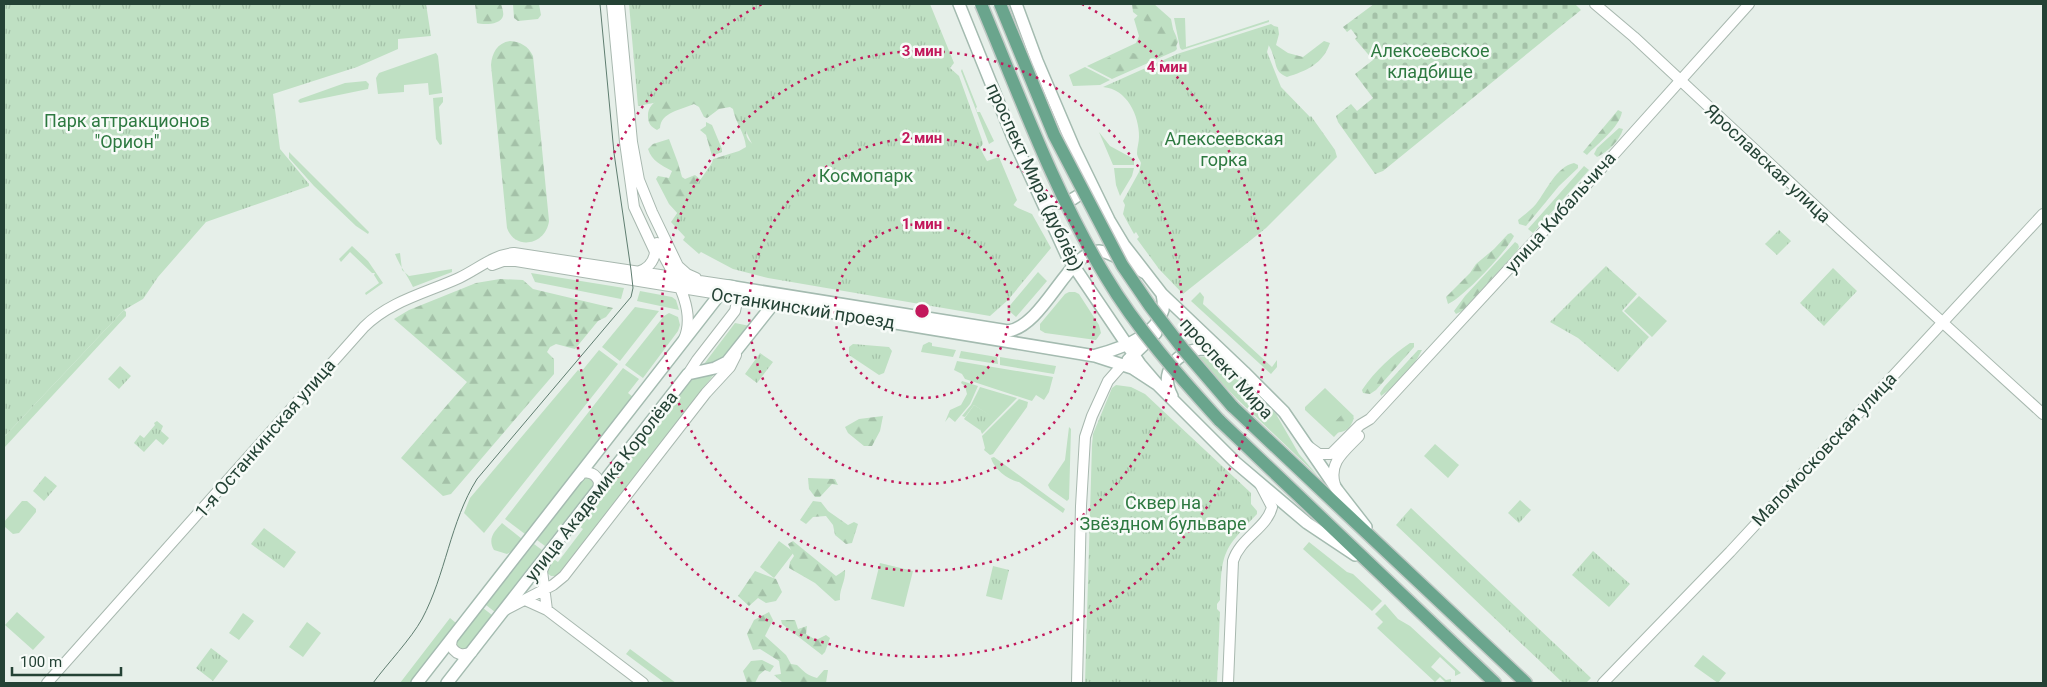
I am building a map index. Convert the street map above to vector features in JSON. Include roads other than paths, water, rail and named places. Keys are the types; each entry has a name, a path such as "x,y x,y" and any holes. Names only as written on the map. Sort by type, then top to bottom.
{"main road":[{"name":"проспект Мира (дублёр)","path":"959,4 1013,138 1067,256 1131,350 1158,385 1235,462 1307,523 1368,563"},
{"path":"981,4 1040,144 1072,214 1106,277 1168,362 1220,420 1495,683"},
{"name":"проспект Мира","path":"1000,4 1054,136 1122,265 1183,349 1232,406 1526,683"},
{"path":"1016,4 1062,122 1115,231 1162,294 1284,412 1338,491 1377,543"},
{"path":"1039,193 1044,200 1053,203 1067,201 1084,191 1088,183 1088,176"},
{"name":"Останкинский проезд","path":"731,286 1008,331 1017,328 1029,320 1074,267 1088,254 1101,251 1145,273"},
{"name":"улица Академика Королёва","path":"417,683 720,294 731,286"},
{"path":"1123,364 1131,350 1145,332 1155,324 1162,312 1162,294"},
{"path":"1094,356 1131,350 1156,334 1162,324 1166,311 1162,294"},
{"path":"688,374 723,365 741,346 774,303"},
{"name":"Останкинский проезд","path":"774,303 1094,356 1123,364 1141,373 1158,385"},
{"path":"1100,305 1112,313 1127,332 1135,335 1145,332"},
{"path":"1174,401 1166,380 1168,371 1174,362 1182,356 1197,350 1208,349 1226,354"},
{"name":"улица Академика Королёва","path":"447,683 688,374"}],"street":[{"path":"612,4 625,142 632,192 636,214 655,252 652,262 638,272"},
{"path":"619,4 633,155 642,190 678,266 690,276 714,283"},
{"name":"Ярославская улица","path":"1595,4 2043,414"},
{"name":"улица Кибальчича","path":"1304,442 1317,453 1331,454 1362,424 1370,419 1600,170 1749,4"},
{"path":"632,192 680,288 688,324 686,335 681,344"},
{"name":"Маломосковская улица","path":"1603,683 1730,552 2043,214"},
{"name":"1-я Останкинская улица","path":"48,683 373,318 392,306 472,271 497,256 508,253 524,253"},
{"name":"Останкинский проезд","path":"524,253 731,286"},
{"name":"Останкинский проезд","path":"472,271 503,261 516,261 774,303"},
{"path":"731,286 735,289 738,297"},
{"name":"улица Академика Королёва","path":"688,374 735,311 738,297"},
{"path":"505,610 545,590 564,576 706,393 730,366 741,346"},
{"path":"1077,683 1081,506 1085,437 1092,416 1108,381 1123,364"},
{"name":"улица Кибальчича","path":"1338,491 1333,476 1334,465 1366,428 1370,419"},
{"path":"579,477 582,473 586,472 594,475 599,482 598,491"},
{"path":"1228,683 1233,561 1237,550 1268,516 1272,507 1259,483"},
{"path":"547,610 542,571 548,555"},
{"path":"525,600 547,610 643,683"},
{"path":"452,638 451,646 456,652 464,655 472,652"}],"tram line":[{"path":"373,683 422,619 437,584 460,513 477,479 631,297 633,288 614,153 600,4"}],"park label":[{"name":"Алексеевское кладбище","path":"1430,60"},
{"name":"Парк аттракционов \"Орион\"","path":"127,130"},
{"name":"Алексеевская горка","path":"1224,148"},
{"name":"Космопарк","path":"866,175"},
{"name":"Сквер на Звёздном бульваре","path":"1163,512"}]}
